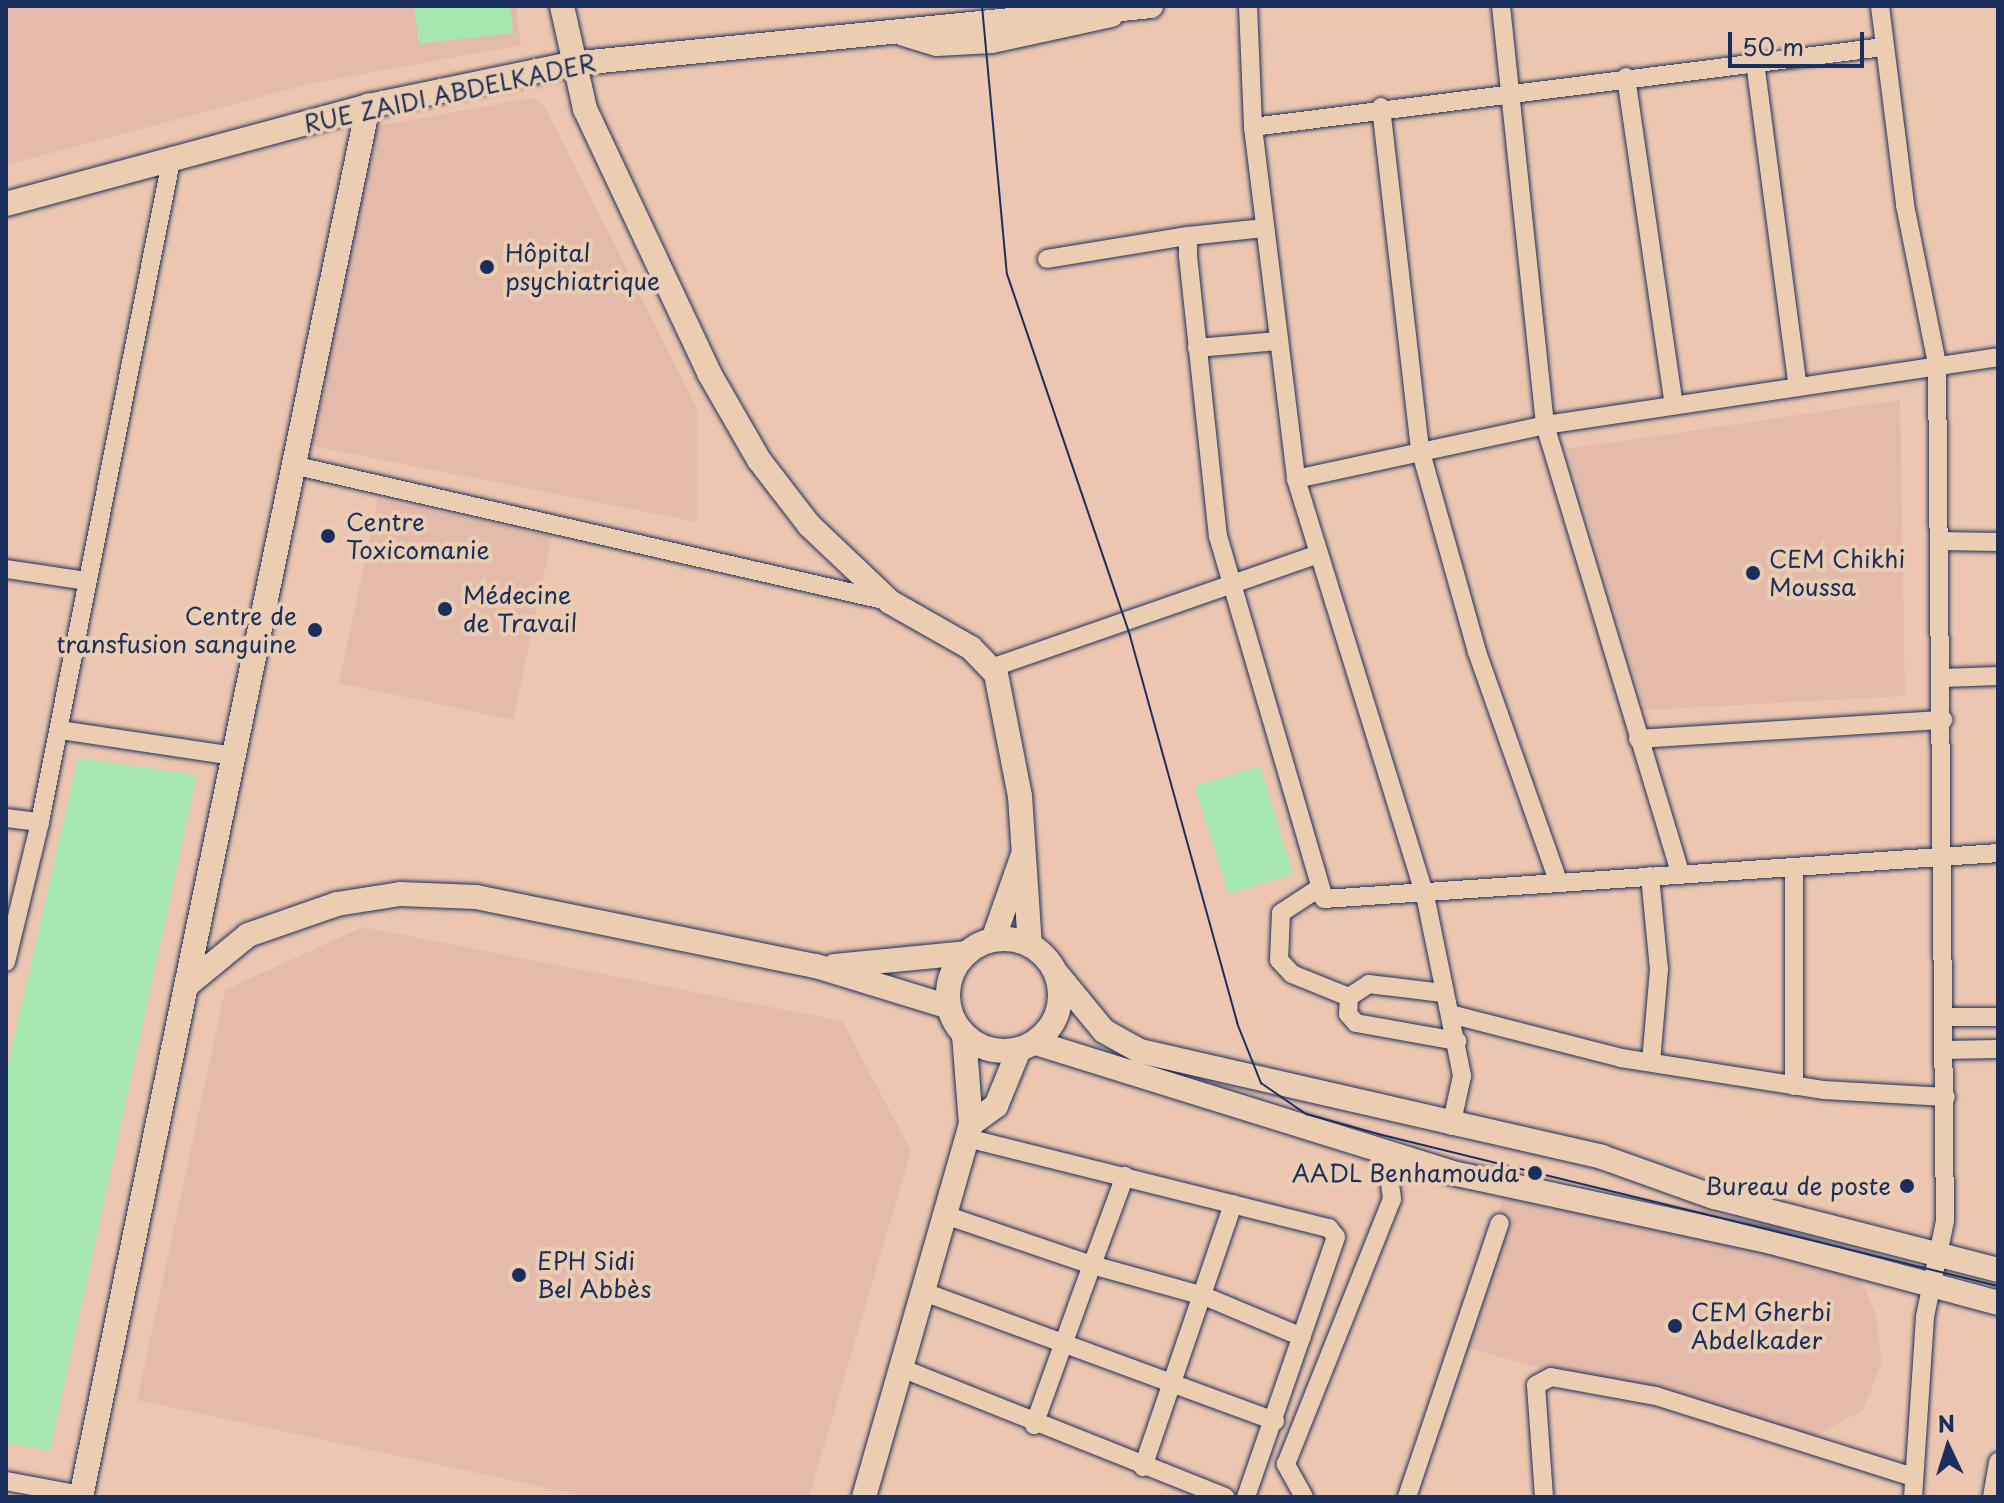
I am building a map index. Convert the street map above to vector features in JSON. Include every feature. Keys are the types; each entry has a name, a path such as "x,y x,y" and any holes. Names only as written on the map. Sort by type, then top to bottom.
{"main road":[{"path":"562,6 571,64 585,109 723,401 809,525 890,602 991,668 1007,702 1030,945 1104,1031 1140,1051 1451,1126 1602,1157 1714,1197 1998,1270"},
{"name":"RUE ZAIDI ABDELKADER","path":"6,204 172,156 368,106 571,64 904,34 937,44 992,41 1078,26 1120,10 1151,6"},
{"path":"81,1496 297,466 368,106"},
{"path":"993,940 1023,855"},
{"path":"186,986 224,950 277,922 400,894 476,897 816,966 949,1007"},
{"path":"816,966 966,953 993,940 1030,945"},
{"path":"864,1497 969,1131 964,1035 949,1007 950,978 966,953"},
{"path":"969,1131 996,1106 1027,1046 1059,1012 1057,974"},
{"path":"964,1035 990,1050 1027,1046 1386,1153 1998,1303"}],"street":[{"path":"1248,6 1253,127 1296,479 1425,895 1443,993 1457,1041 1462,1090 1451,1126"},
{"path":"1501,6 1545,425 1681,875"},
{"path":"1880,6 1884,47 1937,364 1943,720 1943,1050 1946,1097 1940,1254 1929,1287 1913,1497"},
{"path":"1253,127 1381,107 1884,47"},
{"path":"1755,62 1798,387"},
{"path":"1626,77 1674,405"},
{"path":"1381,107 1420,449 1477,652 1558,881"},
{"path":"6,962 60,730 172,156"},
{"path":"1047,259 1188,236 1264,228"},
{"path":"1188,236 1218,536 1236,585 1316,890 1338,902 1558,881 1998,853"},
{"path":"1197,348 1278,341"},
{"path":"1296,479 1420,449 1545,425 1998,357"},
{"path":"297,466 890,602"},
{"path":"1939,541 1998,542"},
{"path":"991,668 1319,554"},
{"path":"6,569 87,581"},
{"path":"1942,678 1998,676"},
{"path":"1638,739 1943,720"},
{"path":"60,730 235,756"},
{"path":"6,818 40,822"},
{"path":"1794,868 1794,1086"},
{"path":"1650,876 1659,969 1651,1062"},
{"path":"1316,890 1281,913 1279,960 1292,974 1349,997"},
{"path":"1349,997 1369,984 1443,993"},
{"path":"1349,997 1356,1023 1457,1041"},
{"path":"1450,1014 1651,1062 1794,1086 1946,1097"},
{"path":"1943,1017 1998,1017"},
{"path":"1943,1050 1998,1049"},
{"path":"969,1131 1125,1176 1329,1228 1336,1237 1275,1421 1246,1497"},
{"path":"1304,1497 1286,1464 1392,1199 1386,1153"},
{"path":"1034,1425 1062,1339 1125,1176"},
{"path":"1143,1467 1233,1204"},
{"path":"945,1215 1092,1265 1204,1296 1302,1337"},
{"path":"1407,1497 1500,1223"},
{"path":"924,1292 1062,1339 1275,1421"},
{"path":"901,1368 1034,1425 1225,1497"},
{"path":"1544,1497 1536,1385 1551,1377 1656,1396 1913,1477"},
{"path":"1992,1497 1998,1462"},
{"path":"6,1481 81,1496"}],"shaded area":[{"path":"6,6 516,6 521,45 313,83 6,165"},
{"name":"Hôpital psychiatrique","path":"531,98 544,105 697,409 697,522 312,446 376,126"},
{"name":"CEM Chikhi Moussa","path":"1900,400 1905,696 1645,710 1567,449"},
{"name":"Médecine de Travail","path":"378,499 552,536 513,720 339,683"},
{"name":"EPH Sidi Bel Abbès","path":"363,927 842,1021 911,1151 809,1497 589,1497 137,1400 225,990"},
{"name":"CEM Gherbi Abdelkader","path":"1504,1190 1858,1274 1876,1315 1882,1362 1863,1410 1803,1442 1468,1348"}],"green space":[{"path":"414,6 510,6 513,33 419,44"},
{"path":"78,758 197,775 50,1451 6,1443 6,1073"},
{"path":"1260,766 1293,874 1228,894 1195,786"}],"tram line":[{"path":"982,6 1007,274 1130,636 1237,1023 1261,1083 1306,1114 1378,1134 1998,1286"}],"place":[{"name":"Hôpital psychiatrique","path":"487,267"},
{"name":"Centre Toxicomanie","path":"328,536"},
{"name":"CEM Chikhi Moussa","path":"1753,573"},
{"name":"Médecine de Travail","path":"445,609"},
{"name":"Centre de transfusion sanguine","path":"315,630"},
{"name":"AADL Benhamouda","path":"1535,1173"},
{"name":"Bureau de poste","path":"1907,1186"},
{"name":"EPH Sidi Bel Abbès","path":"519,1275"},
{"name":"CEM Gherbi Abdelkader","path":"1675,1326"}]}
